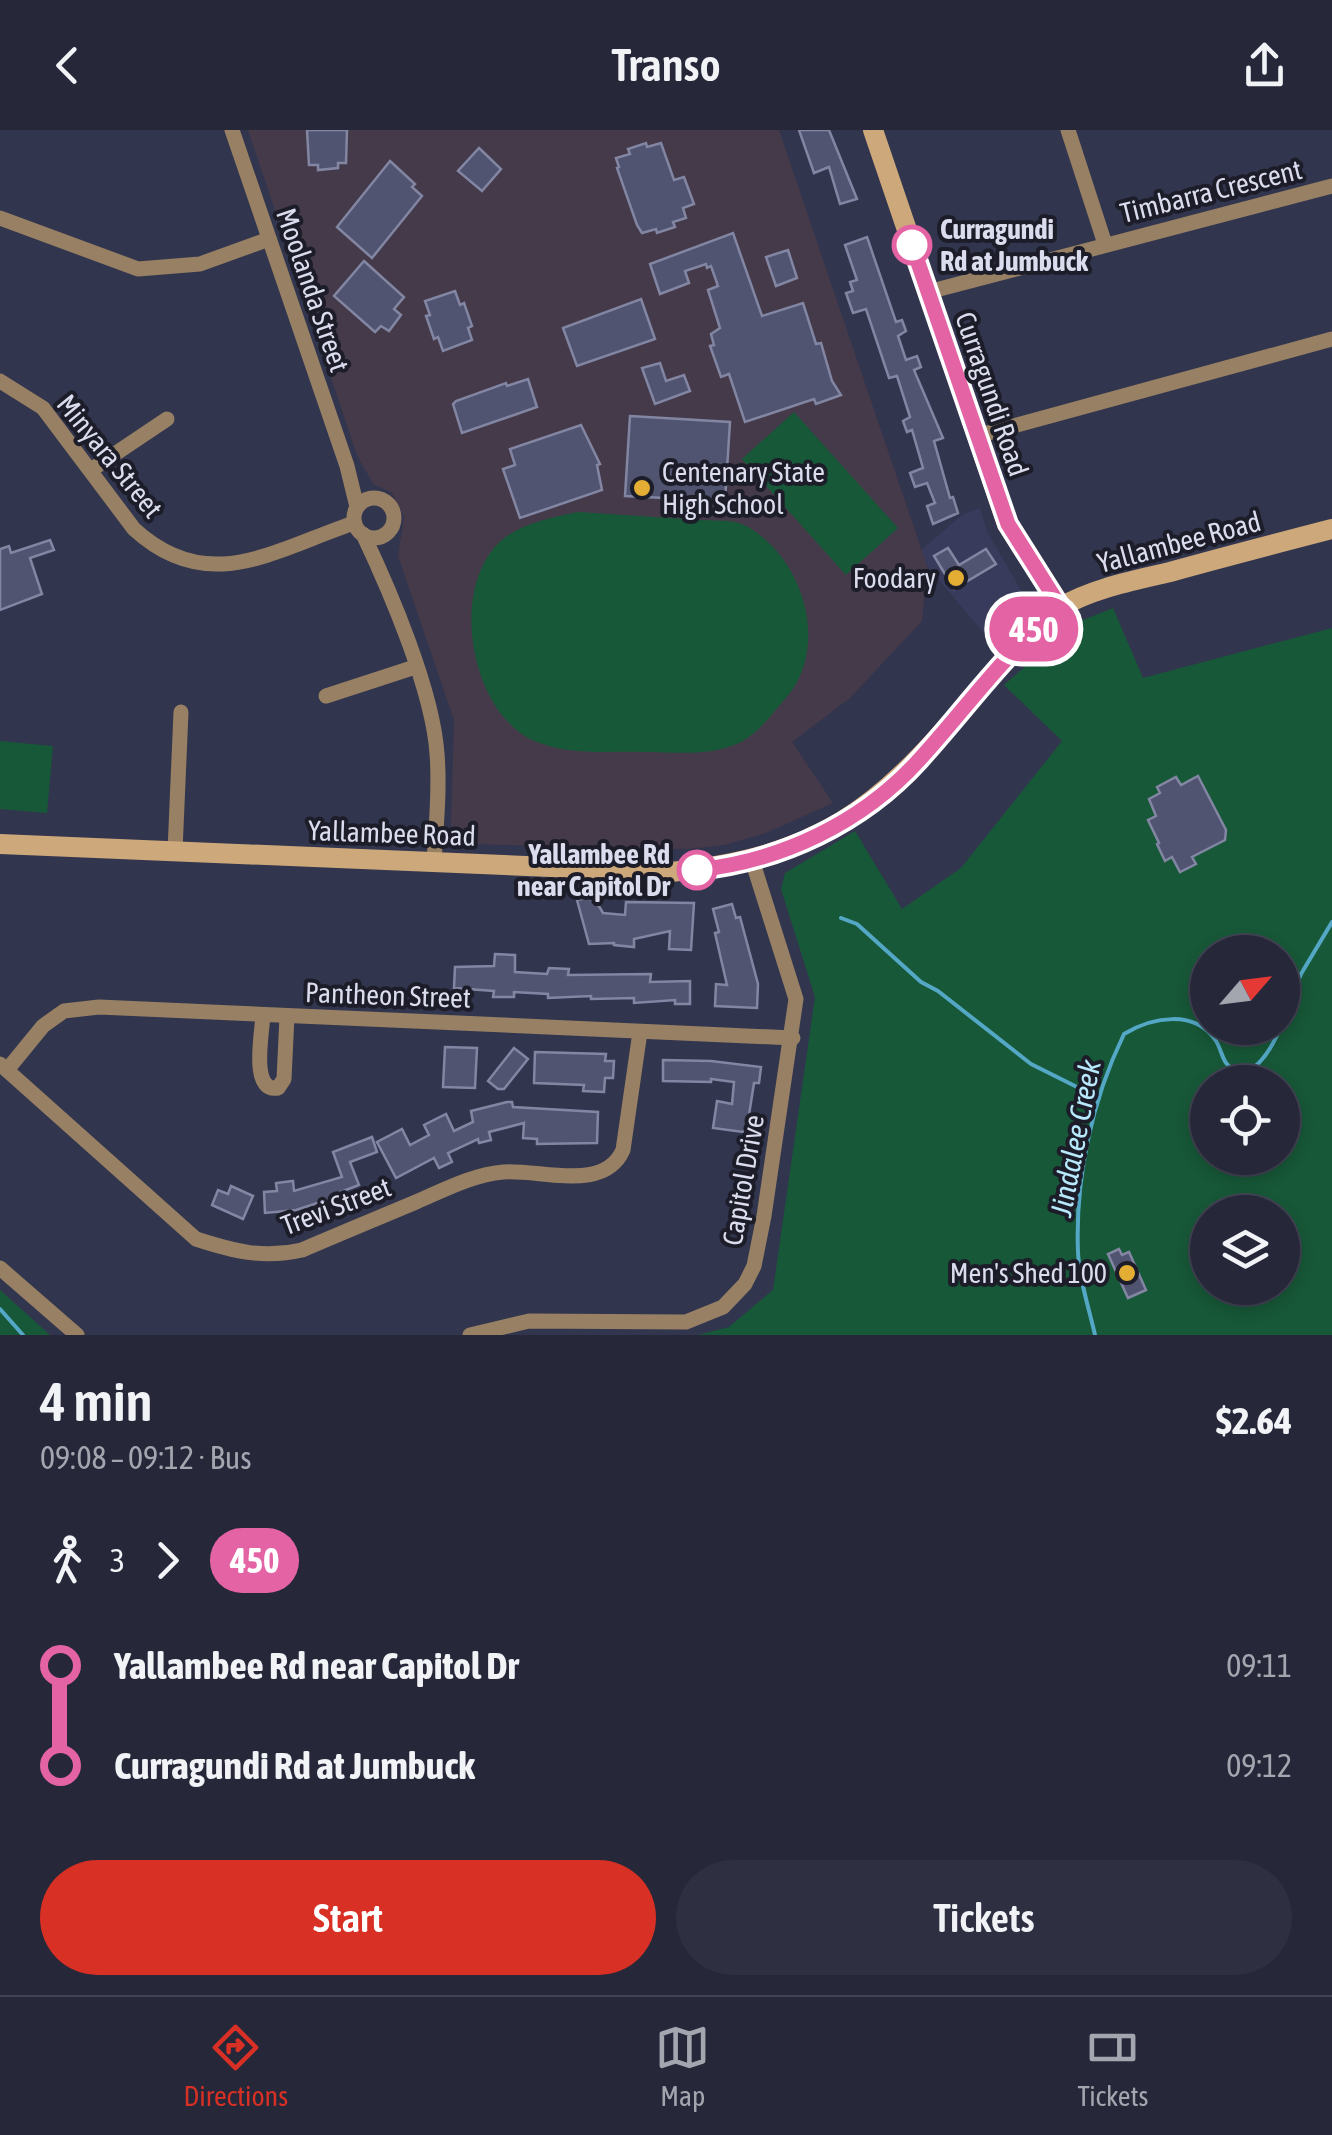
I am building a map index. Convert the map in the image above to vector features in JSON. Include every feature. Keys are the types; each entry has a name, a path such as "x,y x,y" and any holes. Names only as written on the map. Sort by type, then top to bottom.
{"main road":[{"name":"Curragundi Road","path":"873,130 1008,524 1061,608"},
{"name":"Yallambee Road","path":"0,844 671,872 752,860 828,831 888,789 917,762 1025,638 1061,608 1105,588 1332,529"}],"street":[{"name":"Moolanda Street","path":"232,130 347,466 358,522 384,578 432,720 438,754 434,862"},
{"path":"1068,130 1105,244"},
{"name":"Timbarra Crescent","path":"928,292 1332,186"},
{"path":"0,218 138,269 200,264 269,239"},
{"path":"977,436 1332,339"},
{"name":"Minyara Street","path":"0,382 43,408 134,528 150,543 191,563 236,564 358,522"},
{"path":"91,470 167,418"},
{"name":"Moolanda Street","path":"347,466 373,498"},
{"path":"373,498 385,501 392,511 389,530 378,537 358,522 373,498"},
{"name":"Moolanda Street","path":"384,578 389,530"},
{"path":"326,696 415,667"},
{"path":"175,851 181,712"},
{"name":"Capitol Drive","path":"470,1335 529,1321 686,1322 708,1315 734,1298 754,1266 796,999 752,860"},
{"name":"Pantheon Street","path":"4,1067 43,1026 64,1011 99,1006 792,1038"},
{"path":"263,1015 260,1077 265,1086 274,1090 284,1077 287,1016"},
{"name":"Trevi Street","path":"4,1067 196,1238 236,1252 280,1255 302,1250 468,1180 501,1172 552,1172 580,1177 617,1164 640,1032"},
{"path":"0,1268 77,1335"}],"shaded area":[{"name":"Centenary State High School","path":"248,130 779,130 927,566 922,621 850,698 792,742 833,803 766,833 724,845 687,849 467,844 451,826 454,720 398,556 404,517 392,493 373,484 357,455"},
{"path":"980,508 987,531 1023,594 1018,614 993,644 927,566 921,550 962,515"}],"green space":[{"path":"794,412 898,528 846,575 742,459"},
{"path":"578,512 734,522 762,537 778,553 801,593 807,615 805,661 792,690 751,736 729,747 705,752 587,752 545,745 510,724 480,673 473,642 472,611 477,582 488,556 507,536 532,524"},
{"path":"1113,608 1143,678 1332,628 1332,1335 698,1335 729,1327 773,1290 815,997 781,889 785,873 855,831 902,909 961,868 1062,741 1004,685 1073,624"},
{"path":"0,741 53,746 47,813 0,809"},
{"path":"0,1290 50,1335 0,1335"}],"building":[{"path":"307,130 347,130 346,163 318,170 318,165 309,165"},
{"path":"799,130 829,130 857,199 840,204 829,167 814,173"},
{"path":"646,143 647,147 661,143 674,180 684,177 694,204 683,208 686,218 673,222 675,227 657,233 656,229 642,233 637,225 617,168 616,158"},
{"path":"479,148 501,169 482,191 458,171"},
{"path":"390,161 422,196 372,258 337,227"},
{"path":"733,233 762,316 803,303 816,344 821,343 832,381 841,395 816,404 814,399 745,422 729,374 721,377 710,346 714,345 711,334 720,328 708,290 718,286 711,266 685,271 689,283 660,294 650,264"},
{"path":"867,237 896,322 902,320 906,331 898,336 906,360 917,356 921,367 914,370 943,438 934,441 958,513 933,524 927,506 935,503 927,483 915,487 910,473 923,468 912,430 907,432 903,421 910,417 897,376 889,378 866,309 853,313 846,293 853,291 850,282 857,280 845,245"},
{"path":"788,250 797,278 776,286 766,257"},
{"path":"364,261 404,297 394,309 401,315 389,331 381,326 375,332 334,296"},
{"path":"455,291 472,326 468,328 472,340 443,351 438,337 434,339 425,301"},
{"path":"641,299 655,339 577,366 563,328"},
{"path":"660,363 666,381 684,375 690,391 655,404 642,368"},
{"path":"528,379 537,407 462,433 453,404 456,401"},
{"path":"630,416 730,422 725,501 625,496"},
{"path":"581,425 600,464 597,465 602,490 520,518 503,469 515,465 510,449"},
{"path":"50,540 54,550 30,558 42,594 0,610 0,549 9,546 11,553"},
{"path":"948,548 959,565 986,549 996,564 954,589 934,556"},
{"path":"1198,776 1226,830 1225,840 1192,857 1196,864 1180,872 1172,857 1165,861 1157,844 1148,820 1156,816 1149,799 1160,793 1157,787 1176,777 1181,785"},
{"path":"577,900 596,901 603,913 625,915 626,902 694,903 691,950 669,949 670,931 634,939 634,947 589,944"},
{"path":"732,904 736,918 740,917 758,984 757,1008 715,1006 716,984 727,985 713,909"},
{"path":"495,954 515,955 515,972 547,974 549,968 569,969 568,975 651,974 650,982 690,981 690,1004 675,1004 675,1000 634,1003 634,998 591,996 548,998 548,994 514,992 514,997 493,997 494,991 454,988 455,967 494,966"},
{"path":"445,1047 477,1048 475,1088 443,1087"},
{"path":"514,1048 528,1059 504,1089 498,1089 488,1081"},
{"path":"535,1052 606,1054 605,1061 614,1061 613,1078 605,1078 604,1092 583,1091 584,1085 534,1083"},
{"path":"663,1060 761,1067 759,1083 754,1083 747,1128 743,1132 713,1128 717,1101 732,1104 734,1082 663,1081"},
{"path":"512,1102 513,1107 598,1112 597,1143 537,1144 537,1139 523,1138 524,1123 489,1132 491,1140 479,1143 478,1139 448,1153 452,1162 439,1168 434,1158 396,1178 377,1142 402,1129 410,1145 429,1135 424,1125 446,1114 454,1131 473,1122 471,1111"},
{"path":"372,1137 377,1152 350,1162 359,1185 296,1210 265,1213 264,1192 277,1191 276,1183 293,1181 294,1191 342,1177 333,1152"},
{"path":"231,1186 253,1196 243,1219 212,1205 218,1190 228,1194"},
{"name":"Men's Shed 100","path":"1119,1249 1122,1255 1129,1252 1146,1290 1128,1298 1108,1254"}],"waterway":[{"path":"841,918 857,924 921,982 1031,1064 1099,1098"},
{"name":"Jindalee Creek","path":"1300,977 1332,922"},
{"name":"Jindalee Creek","path":"1095,1335 1082,1283 1078,1224 1083,1168 1095,1112 1124,1034 1160,1020 1190,1022"},
{"name":"Jindalee Creek","path":"1218,1045 1226,1063 1243,1072 1252,1069 1272,1045"},
{"path":"0,1309 23,1335"}],"bus line":[{"name":"450","path":"697,870 723,867 791,848 862,810 917,762 1025,638 1061,608 1008,524 912,245"}],"place":[{"name":"Curragundi Rd at Jumbuck","path":"912,245"},
{"name":"Centenary State High School","path":"642,488"},
{"name":"Foodary","path":"956,578"},
{"name":"Yallambee Rd near Capitol Dr","path":"697,870"},
{"name":"Men's Shed 100","path":"1127,1273"}]}
